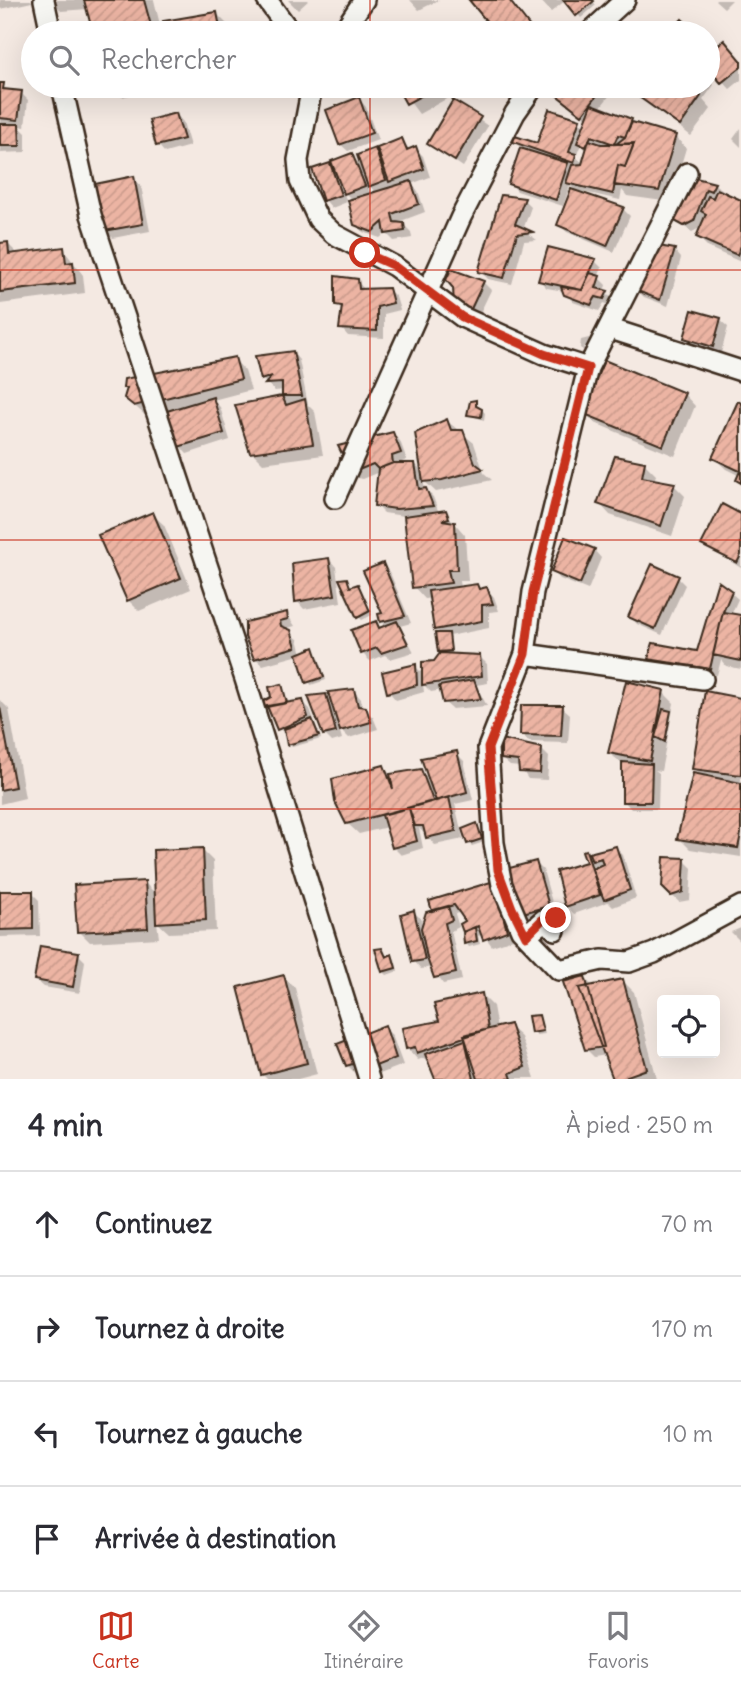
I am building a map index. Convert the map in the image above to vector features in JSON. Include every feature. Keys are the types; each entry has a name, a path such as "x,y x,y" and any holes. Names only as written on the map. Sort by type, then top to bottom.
{"street":[{"path":"44,0 48,21"},
{"path":"267,0 282,21"},
{"path":"350,21 364,0"},
{"path":"602,21 625,0"},
{"path":"65,98 91,215 240,666 369,1079"},
{"path":"310,98 298,160 300,181 318,219 334,234 394,266 462,317 499,335 588,368"},
{"path":"335,498 467,205 526,98"},
{"path":"687,173 611,329 588,368 533,592 525,654 488,748 498,870 526,936 559,970 601,960 629,961 654,953 741,906"},
{"path":"611,329 741,371"},
{"path":"525,654 704,678"}],"building":[{"path":"84,0 144,0 150,21 90,21"},
{"path":"469,0 509,0 525,21 486,21"},
{"path":"563,0 593,0 594,1 576,16"},
{"path":"217,12 219,21 163,21"},
{"path":"724,40 741,60 741,67 721,83 720,82 720,43"},
{"path":"0,83 4,83 3,89 21,91 21,98 18,120 0,118"},
{"path":"359,98 372,133 339,145 326,110"},
{"path":"403,98 417,98 406,104"},
{"path":"560,98 595,98 582,115"},
{"path":"640,98 700,98 680,126"},
{"path":"453,100 481,117 455,161 427,144"},
{"path":"592,104 632,119 625,137 618,135 614,144 591,136 586,147 577,143"},
{"path":"549,109 580,119 569,152 576,154 574,163 513,142 515,136 537,143"},
{"path":"176,113 184,139 156,146 149,120"},
{"path":"632,122 676,135 659,191 614,185 618,165 625,167 634,143 616,144 625,137"},
{"path":"0,124 19,124 20,146 0,146"},
{"path":"402,138 407,150 416,146 424,169 389,182 377,148"},
{"path":"589,140 601,144 634,144 625,167 618,165 613,194 566,183 572,165 582,164"},
{"path":"375,148 386,180 368,187 357,155"},
{"path":"520,148 568,163 556,200 508,184"},
{"path":"352,153 365,186 344,194 331,161"},
{"path":"330,163 341,195 323,201 312,169"},
{"path":"134,176 143,224 104,231 95,184"},
{"path":"692,177 715,183 711,191 706,189 694,221 684,226 671,219"},
{"path":"411,181 419,204 392,214 394,222 404,223 405,231 385,234 383,222 372,232 354,225 348,200"},
{"path":"571,189 624,207 607,246 557,225"},
{"path":"717,189 741,200 741,246 737,255 696,237 706,214 701,211 708,196 713,198"},
{"path":"501,195 525,198 515,224 533,232 517,234 504,278 478,272"},
{"path":"8,242 9,254 64,247 66,263 73,262 75,283 0,292 0,243"},
{"path":"659,246 675,249 660,300 635,290"},
{"path":"548,247 596,259 582,290 538,281"},
{"path":"451,269 484,281 471,309 454,305 453,288 446,280"},
{"path":"590,273 600,276 596,288 608,291 604,299 596,297 591,305 564,295 561,287 582,290"},
{"path":"335,276 358,279 359,289 389,288 393,303 377,307 377,331 339,329 342,306 335,305"},
{"path":"692,310 721,318 713,347 684,338"},
{"path":"293,351 302,396 282,396 282,383 265,384 272,376 261,380 255,356"},
{"path":"235,357 241,379 134,406 124,398 127,388 123,388 124,379"},
{"path":"604,360 685,393 663,446 582,413"},
{"path":"282,396 286,405 305,399 313,444 250,453 235,405"},
{"path":"213,397 224,433 178,447 167,411"},
{"path":"476,400 476,406 482,409 481,417 467,415 470,401"},
{"path":"738,401 741,403 741,483 736,480 740,471 712,458"},
{"path":"447,419 451,430 463,430 475,463 483,469 423,482 415,433"},
{"path":"393,432 401,453 392,456 393,463 378,469 373,464 354,472 343,470 340,458 343,456 338,446"},
{"path":"615,456 645,462 642,477 675,483 661,526 597,504"},
{"path":"393,463 415,463 419,489 426,488 433,506 396,509 374,506 378,469"},
{"path":"722,504 741,514 741,555 737,563 701,545"},
{"path":"446,510 449,518 442,520 455,522 457,570 448,570 451,583 412,588 404,516"},
{"path":"153,512 181,578 127,601 98,535"},
{"path":"565,537 595,549 580,584 551,572"},
{"path":"329,558 335,595 295,602 292,563"},
{"path":"383,563 405,616 380,622 378,614 382,613 363,571"},
{"path":"652,564 679,576 655,629 628,617"},
{"path":"347,578 350,587 358,584 370,611 357,618 339,579"},
{"path":"718,581 732,591 723,612 710,669 648,659 653,643 697,651"},
{"path":"477,584 479,589 487,587 493,604 482,605 482,621 434,630 428,591"},
{"path":"287,612 288,619 280,621 281,626 291,630 296,647 254,659 245,637 245,622"},
{"path":"723,612 741,615 741,661 713,655"},
{"path":"376,621 379,628 397,621 408,644 381,653 377,648 361,654 351,630"},
{"path":"435,633 449,633 451,651 438,652"},
{"path":"314,647 324,677 306,683 297,654"},
{"path":"440,653 480,655 482,676 422,685 422,662 434,661"},
{"path":"416,664 417,685 387,693 382,672"},
{"path":"474,680 481,699 443,703 439,686"},
{"path":"626,681 664,690 650,761 608,753"},
{"path":"282,684 287,703 261,708 260,703 271,697 269,687"},
{"path":"354,689 358,706 366,707 371,722 340,731 328,692"},
{"path":"705,691 741,698 741,775 692,769"},
{"path":"326,694 336,732 323,735 308,696"},
{"path":"303,700 308,717 277,730 267,706"},
{"path":"521,705 563,705 561,736 520,735"},
{"path":"0,707 15,787 0,790"},
{"path":"663,709 671,711 665,742 655,737"},
{"path":"312,719 319,736 287,745 284,729"},
{"path":"501,739 542,748 540,773 519,772 518,761 501,759"},
{"path":"457,751 467,792 436,801 421,758"},
{"path":"622,762 652,764 651,802 622,802"},
{"path":"384,765 393,789 390,774 421,769 433,801 346,824 335,802 332,779"},
{"path":"693,773 741,783 741,834 738,848 677,839"},
{"path":"449,797 456,831 426,838 423,826 415,826 409,808"},
{"path":"409,808 417,841 392,848 382,815"},
{"path":"477,823 482,839 467,844 462,829"},
{"path":"616,846 630,890 604,900 592,869 603,864 601,858 592,861 589,853"},
{"path":"203,848 206,920 156,923 153,850"},
{"path":"586,850 600,895 565,907 556,871 586,862 582,851"},
{"path":"664,857 685,858 683,892 671,896 662,887"},
{"path":"536,861 549,906 519,914 506,869"},
{"path":"145,881 148,928 77,932 74,885"},
{"path":"494,881 507,931 483,940 478,926 463,932 460,924 465,921 454,905 432,911 429,901"},
{"path":"0,891 33,891 33,929 0,930"},
{"path":"448,906 452,920 445,923 456,973 434,978 421,928 426,912"},
{"path":"414,910 425,960 412,962 401,914"},
{"path":"475,927 477,941 464,944 463,932"},
{"path":"40,946 79,952 73,987 34,980"},
{"path":"382,948 386,957 392,954 396,968 382,972 375,949"},
{"path":"284,975 307,1063 261,1075 238,987"},
{"path":"585,976 604,1047 585,1050 563,982"},
{"path":"623,979 647,1069 627,1076 628,1079 613,1079 579,988"},
{"path":"482,993 488,1029 417,1053 415,1047 406,1049 402,1028 439,1021 434,1004"},
{"path":"539,1015 543,1031 531,1033 528,1016"},
{"path":"510,1024 525,1067 510,1073 512,1079 478,1079 464,1035"},
{"path":"385,1025 396,1058 363,1071 359,1062 346,1066 337,1044"},
{"path":"465,1040 474,1079 435,1079 425,1054"}],"route":[{"path":"365,253 394,266 462,317 544,354 588,368 572,424 533,592 525,654 488,748 494,843 502,885 526,936 543,919 556,918"}]}
